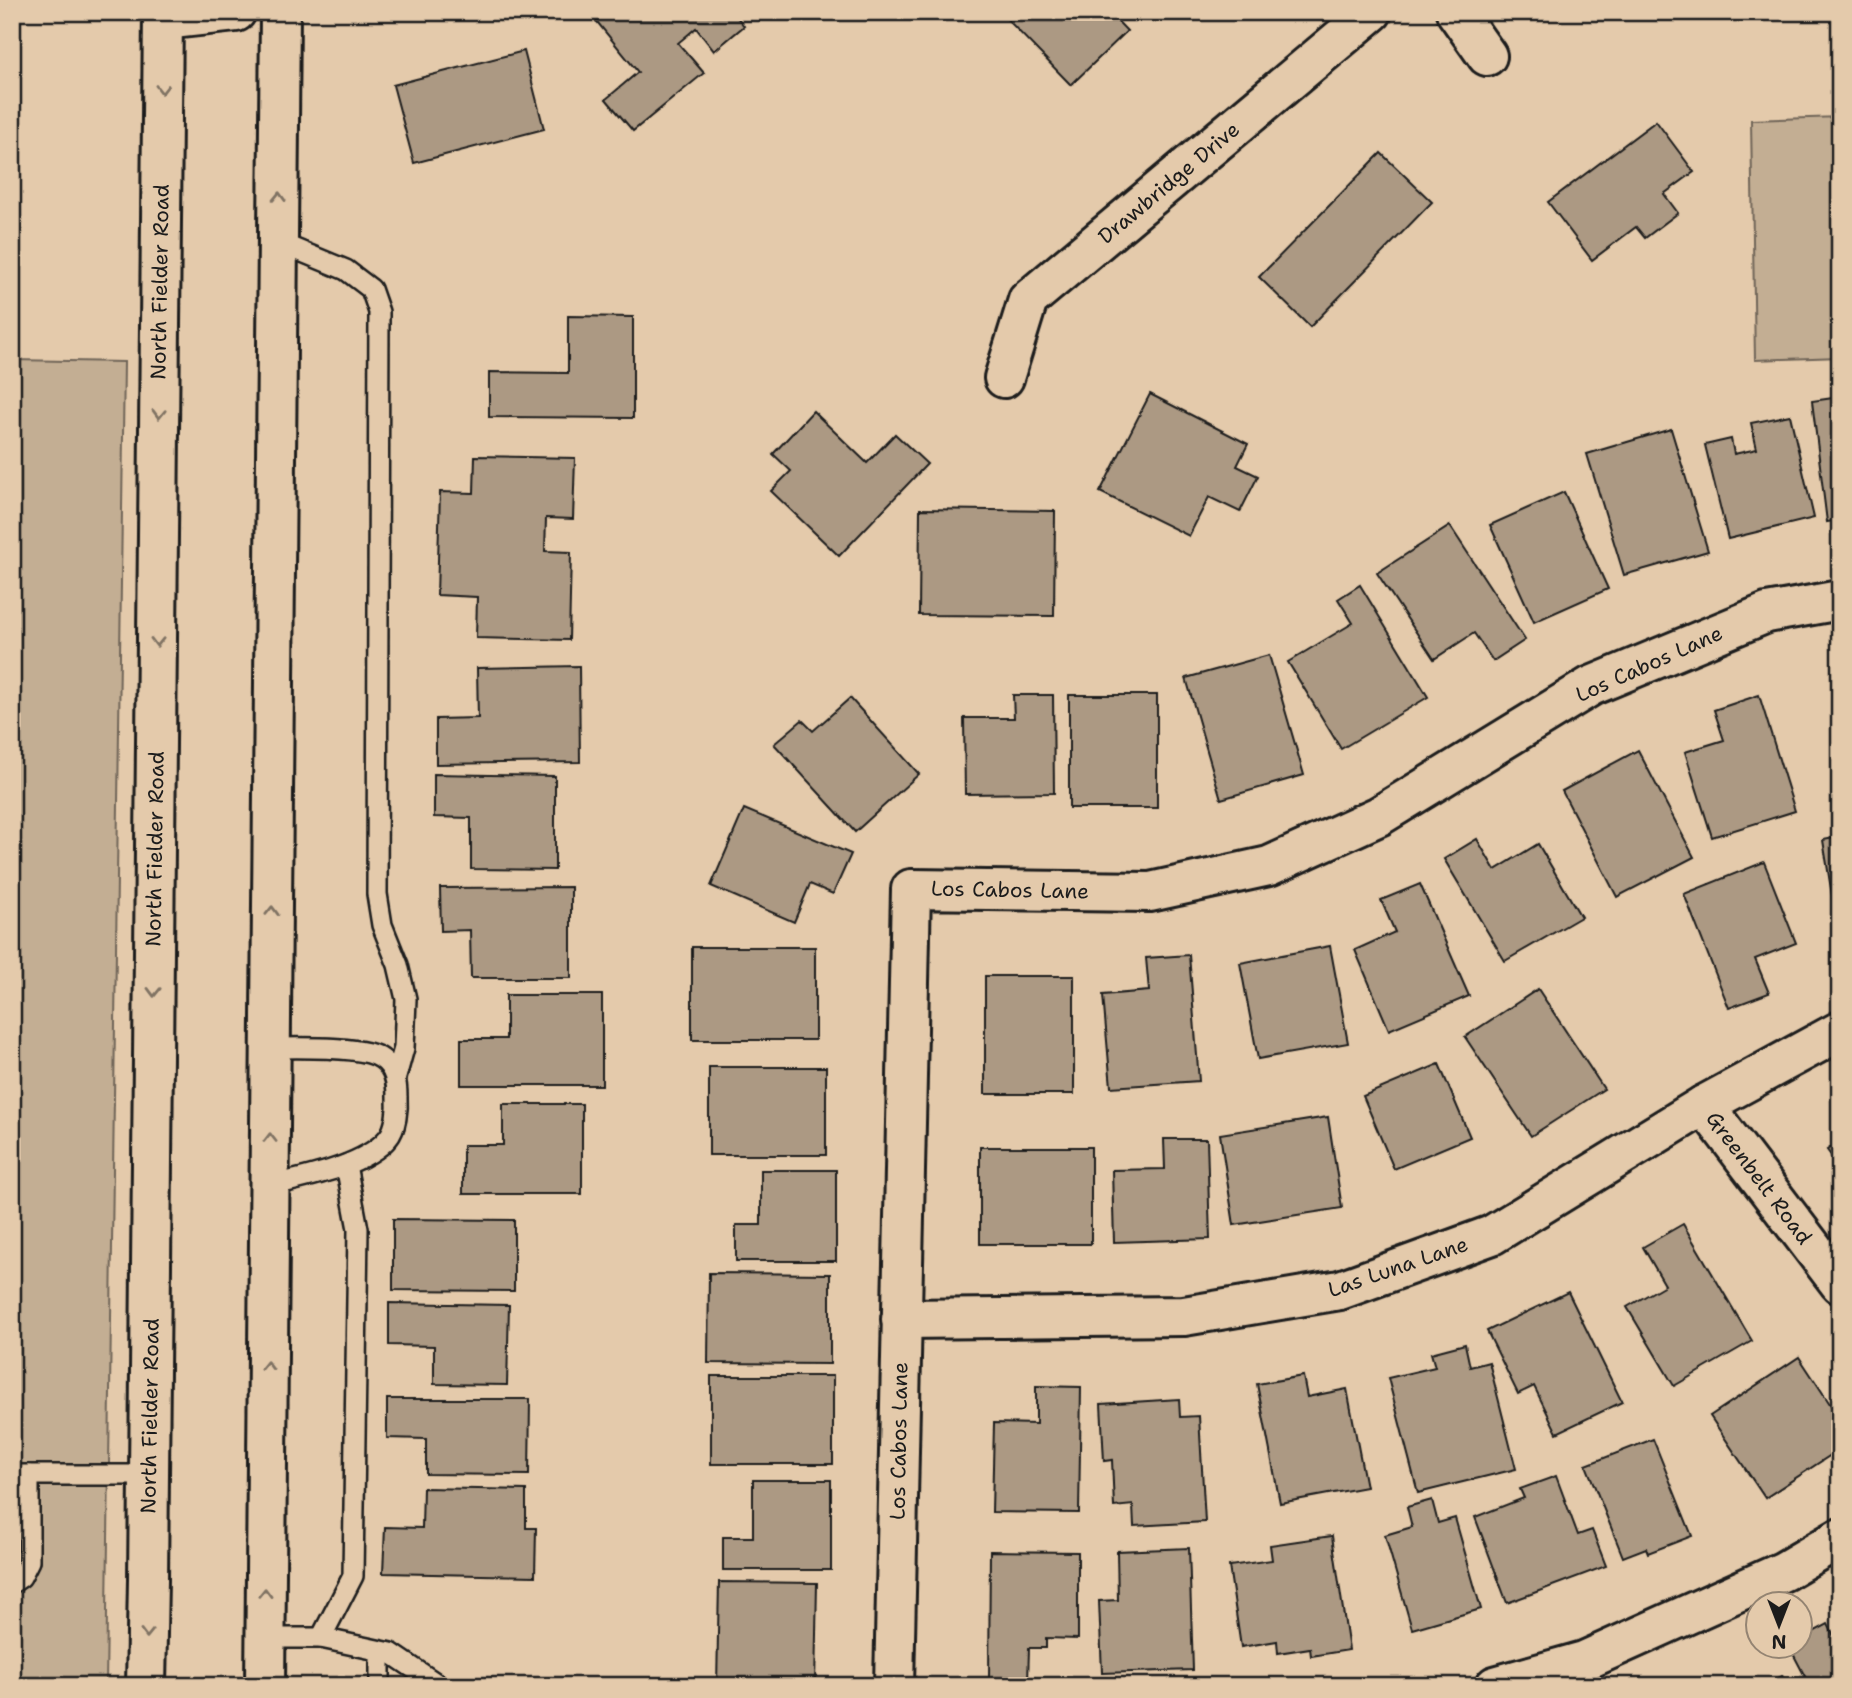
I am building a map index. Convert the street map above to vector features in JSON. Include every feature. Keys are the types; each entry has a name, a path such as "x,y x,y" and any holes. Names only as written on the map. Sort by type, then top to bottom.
{"street":[{"path":"163,16 236,12"},
{"path":"265,1686 280,12"},
{"name":"Drawbridge Drive","path":"1004,378 1028,300 1372,12"},
{"path":"1456,12 1487,56"},
{"name":"North Fielder Road","path":"146,1686 163,16"},
{"name":"Los Cabos Lane","path":"894,1686 911,889 1150,892 1269,866 1379,816 1591,686 1766,613 1840,600"},
{"name":"Las Luna Lane","path":"901,1319 1184,1316 1340,1290 1492,1235 1704,1105 1840,1031"},
{"name":"Greenbelt Road","path":"1704,1105 1840,1284"},
{"path":"1495,1686 1584,1661 1784,1571 1840,1538"}],"lane":[{"path":"269,1186 346,1165 374,1151 390,1137 398,1108 396,1077 404,1048 406,999 398,965 382,925 377,894 379,312 371,289 346,270 278,242"},
{"path":"270,1048 358,1050 382,1058 396,1077"},
{"path":"321,1637 353,1576 358,1229 346,1165"},
{"path":"12,1583 21,1577 29,1562 21,1475 149,1475"},
{"path":"265,1638 321,1637 391,1653 440,1686"},
{"path":"380,1651 380,1686"}],"shaded area":[{"path":"1840,117 1840,357 1755,360 1751,120"},
{"path":"12,360 124,362 106,1686 12,1686"}],"building":[{"path":"589,12 733,12 744,26 714,51 696,28 678,43 704,73 633,131 606,99 638,72"},
{"path":"1012,12 1109,12 1127,31 1071,85 1006,18"},
{"path":"524,51 544,129 414,163 393,85"},
{"path":"1656,121 1694,172 1664,194 1678,213 1645,238 1636,227 1592,260 1548,202"},
{"path":"1381,153 1432,202 1310,327 1259,277"},
{"path":"568,316 633,317 633,418 489,417 489,372 568,373"},
{"path":"1150,394 1248,444 1237,466 1258,476 1240,512 1209,497 1189,536 1100,492"},
{"path":"1840,397 1840,520 1827,522 1812,401"},
{"path":"813,411 867,463 895,434 927,464 839,556 771,491 791,471 773,454"},
{"path":"1790,415 1814,518 1728,539 1705,445 1731,439 1734,454 1757,449 1751,423"},
{"path":"1671,429 1708,551 1624,575 1587,454"},
{"path":"475,456 575,458 573,519 546,518 545,551 571,552 569,640 476,638 477,597 437,595 440,492 474,493"},
{"path":"1564,492 1608,589 1534,622 1490,525"},
{"path":"920,509 1055,511 1054,616 919,615"},
{"path":"1450,526 1525,640 1493,661 1474,633 1434,659 1377,573"},
{"path":"1360,585 1428,697 1341,749 1288,662 1353,623 1338,599"},
{"path":"1269,655 1304,775 1221,799 1186,678"},
{"path":"579,666 580,762 436,764 436,719 478,718 477,668"},
{"path":"1013,695 1053,695 1054,793 965,794 964,718 1014,718"},
{"path":"1069,695 1157,695 1157,808 1069,808"},
{"path":"1759,695 1795,811 1712,837 1685,752 1724,740 1714,710"},
{"path":"850,698 919,774 855,832 774,744 802,720 813,731"},
{"path":"1840,712 1840,799 1839,799 1834,713"},
{"path":"1638,750 1694,857 1617,897 1562,791"},
{"path":"434,774 555,776 555,870 471,869 471,818 434,817"},
{"path":"744,809 851,854 833,894 810,884 794,922 711,886"},
{"path":"1840,837 1840,944 1823,840"},
{"path":"1477,839 1495,870 1538,844 1581,917 1505,961 1444,859"},
{"path":"1764,862 1796,943 1755,959 1769,993 1729,1008 1684,894"},
{"path":"1420,884 1469,996 1389,1030 1355,950 1395,932 1381,900"},
{"path":"571,887 571,978 471,978 470,930 441,931 440,888"},
{"path":"1330,946 1348,1043 1258,1059 1240,963"},
{"path":"692,947 815,947 815,1040 692,1040"},
{"path":"1189,955 1199,1081 1111,1087 1103,995 1149,991 1146,958"},
{"path":"985,976 1074,976 1074,1094 985,1094"},
{"path":"1538,989 1604,1089 1531,1136 1465,1037"},
{"path":"506,995 602,995 602,1085 461,1085 461,1039 506,1039"},
{"path":"1439,1064 1470,1137 1394,1169 1363,1096"},
{"path":"709,1067 826,1067 826,1155 709,1155"},
{"path":"503,1104 582,1104 582,1194 463,1194 463,1145 503,1145"},
{"path":"1328,1117 1342,1208 1234,1225 1220,1134"},
{"path":"1164,1139 1207,1139 1210,1239 1114,1242 1112,1170 1165,1169"},
{"path":"1840,1141 1840,1168 1827,1150"},
{"path":"980,1147 1091,1147 1091,1244 980,1244"},
{"path":"761,1170 836,1170 836,1261 736,1261 736,1225 761,1225"},
{"path":"393,1219 514,1220 514,1291 393,1290"},
{"path":"1683,1224 1752,1341 1674,1386 1627,1307 1665,1285 1643,1247"},
{"path":"709,1273 830,1274 830,1364 708,1363"},
{"path":"1568,1292 1622,1402 1557,1433 1534,1386 1518,1394 1487,1331"},
{"path":"389,1303 509,1305 507,1385 434,1384 434,1346 389,1345"},
{"path":"1465,1344 1470,1367 1489,1362 1516,1469 1418,1493 1388,1378 1435,1367 1431,1353"},
{"path":"1799,1357 1840,1419 1840,1449 1765,1498 1710,1416"},
{"path":"711,1376 833,1376 833,1464 711,1464"},
{"path":"1303,1376 1307,1397 1347,1389 1366,1487 1280,1503 1257,1384"},
{"path":"1036,1386 1081,1387 1079,1513 992,1512 994,1423 1036,1424"},
{"path":"387,1399 530,1399 529,1475 426,1474 426,1439 387,1438"},
{"path":"1179,1399 1180,1417 1199,1416 1205,1522 1134,1526 1133,1505 1114,1507 1112,1460 1104,1461 1101,1404"},
{"path":"1653,1439 1692,1536 1648,1553 1646,1548 1623,1557 1586,1465"},
{"path":"1556,1476 1578,1535 1592,1530 1606,1566 1507,1603 1475,1517 1524,1498 1520,1489"},
{"path":"753,1480 831,1480 831,1570 723,1570 723,1537 753,1537"},
{"path":"423,1488 526,1490 526,1528 536,1528 535,1576 383,1573 385,1527 422,1528"},
{"path":"1432,1500 1438,1523 1455,1518 1481,1609 1412,1629 1385,1535 1412,1527 1407,1507"},
{"path":"1332,1536 1349,1650 1311,1656 1310,1648 1278,1653 1277,1641 1241,1647 1229,1566 1272,1560 1270,1545"},
{"path":"1189,1548 1193,1670 1102,1673 1099,1601 1118,1600 1117,1551"},
{"path":"990,1551 1078,1552 1078,1639 1046,1638 1046,1648 1029,1648 1028,1682 989,1681"},
{"path":"719,1582 817,1583 815,1686 717,1686"},
{"path":"1828,1624 1840,1648 1840,1686 1810,1686 1796,1660 1814,1660 1814,1632"},
{"path":"1782,1676 1787,1686 1762,1686"}]}
